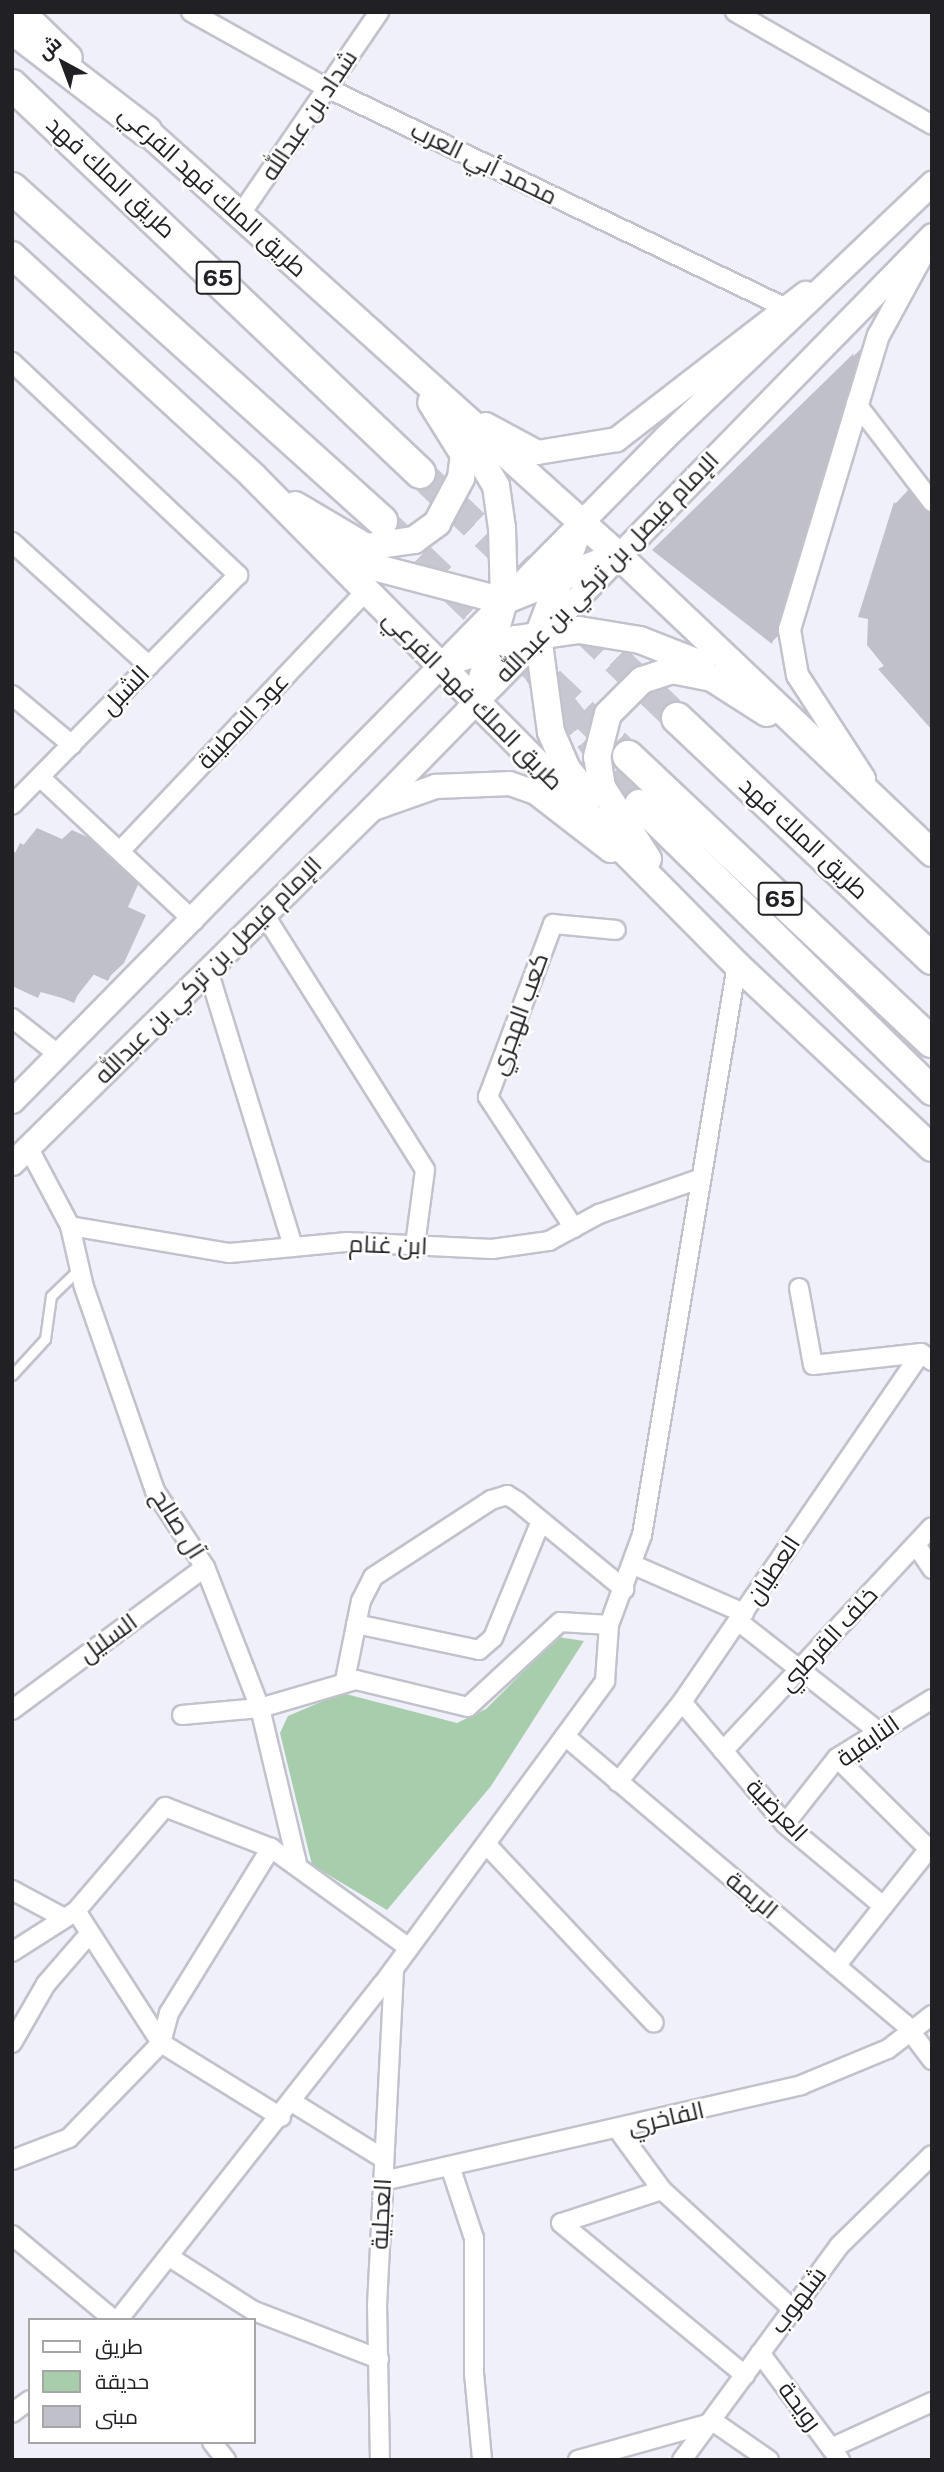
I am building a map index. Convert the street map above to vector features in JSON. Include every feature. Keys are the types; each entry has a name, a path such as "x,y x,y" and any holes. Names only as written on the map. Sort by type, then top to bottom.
{"highway":[{"path":"12,28 147,132"},
{"name":"طريق الملك فهد","path":"12,85 421,474"},
{"path":"12,188 382,522"},
{"name":"طريق الملك فهد","path":"677,718 932,959"},
{"name":"65","path":"628,756 932,1042"},
{"path":"639,804 932,1091"}],"main road":[{"name":"طريق الملك فهد الفرعي","path":"21,12 238,218 393,351 618,555 932,853"},
{"name":"الإمام فيصل بن تركي بن عبدالله","path":"12,1101 194,921 437,666 932,183"},
{"name":"الإمام فيصل بن تركي بن عبدالله","path":"20,1155 370,810 932,236"},
{"name":"طريق الملك فهد الفرعي","path":"12,255 253,476 437,666 671,896 737,965 932,1147"},
{"path":"393,351 500,436 537,452 578,449 616,439 665,407 782,306 844,271"},
{"path":"253,476 366,547 414,540 437,523 455,494 464,455 393,351"},
{"path":"393,351 466,433 496,486 504,601 494,645 475,704"},
{"path":"253,476 362,564 504,601 618,555"},
{"path":"581,524 538,636 551,732 567,769 671,896"},
{"path":"437,666 494,645 579,630 640,640 714,669 816,743"},
{"path":"671,896 603,787 597,757 602,726 625,694 654,675 689,671 816,743"},
{"path":"370,810 435,786 473,779 509,783 536,793 671,896"}],"street":[{"name":"محمد أبي العرب","path":"191,12 215,18 327,88 782,306"},
{"name":"شداد بن عبدالله","path":"238,218 379,12"},
{"path":"747,15 932,125"},
{"path":"879,800 806,692 789,629 878,335 932,236"},
{"name":"الشبل","path":"12,362 238,575 12,805"},
{"path":"856,403 932,502"},
{"path":"12,542 149,666"},
{"name":"عود المطينة","path":"121,850 365,592"},
{"path":"12,695 72,745"},
{"path":"40,777 194,921"},
{"path":"264,914 425,1170 415,1245"},
{"name":"كعب الهجري","path":"574,1228 488,1097 553,923 616,930"},
{"path":"118,2318 171,2258 394,1969 605,1681 608,1625 634,1565 696,1180 737,965"},
{"path":"208,970 293,1247"},
{"path":"12,1018 59,1055"},
{"name":"آل صالح","path":"20,1155 70,1226 80,1268 155,1491 205,1567 260,1708 298,1867"},
{"name":"ابن غنام","path":"70,1226 230,1253 293,1247 415,1245 492,1249 549,1241 574,1228 696,1180"},
{"path":"799,1289 813,1365 926,1357"},
{"name":"العطيان","path":"618,1782 682,1702 926,1357"},
{"path":"345,1680 356,1624 373,1577 492,1500 507,1495 624,1589"},
{"path":"356,1624 479,1650 493,1638 541,1521"},
{"name":"خلف القرطبي","path":"723,1751 932,1527"},
{"path":"916,1545 932,1569"},
{"path":"634,1565 741,1617 879,1732"},
{"name":"السليل","path":"12,1710 205,1567"},
{"path":"182,1715 260,1708 345,1680 468,1707 560,1622 608,1625"},
{"name":"النايفية","path":"785,1824 837,1758 932,1699"},
{"name":"العرضية","path":"682,1702 785,1824 883,1906"},
{"name":"الريمة","path":"565,1736 836,1966 912,2034 932,2060"},
{"path":"836,1966 931,1849 837,1758"},
{"path":"12,1952 70,1915 165,1807 271,1849 409,1948"},
{"path":"486,1844 654,2023"},
{"path":"12,2160 69,2138 161,2043 169,2013 271,1849"},
{"path":"12,1890 70,1915 90,1933 161,2043 384,2159"},
{"path":"12,2043 46,1983 90,1933"},
{"name":"العجلية","path":"380,2460 383,2181 394,1969"},
{"name":"الفاخري","path":"383,2181 618,2130 801,2085 912,2034 932,2015"},
{"path":"618,2130 662,2190 790,2307"},
{"name":"شلهوب","path":"682,2460 714,2422 790,2307 839,2246 932,2155"},
{"path":"450,2166 474,2238 474,2372 482,2460"},
{"path":"662,2190 561,2223 745,2375"},
{"path":"12,2235 114,2318"},
{"path":"171,2258 254,2311 379,2359"},
{"name":"رويحة","path":"760,2353 835,2454"},
{"path":"12,2413 28,2401"},
{"path":"835,2454 932,2402"},
{"path":"578,2460 714,2422 769,2460"},
{"path":"214,2444 226,2460"}],"lane":[{"path":"12,1375 45,1339 51,1296 80,1268"}],"green space":[{"path":"558,1637 584,1641 491,1786 387,1910 312,1865 280,1733 288,1716 342,1693 457,1723 486,1709"}],"building":[{"path":"854,353 776,625 772,644 652,550"},
{"path":"894,502 932,538 932,730 878,669 884,666 867,645 868,619 858,617"},
{"path":"20,843 48,856 54,845 105,869 99,880 127,893 113,923 131,932 108,981 88,972 74,1003 42,989 38,998 12,986 12,859"}],"tunnel":[{"path":"420,473 677,718"},
{"path":"387,526 628,756"},
{"path":"537,672 639,804"}]}
